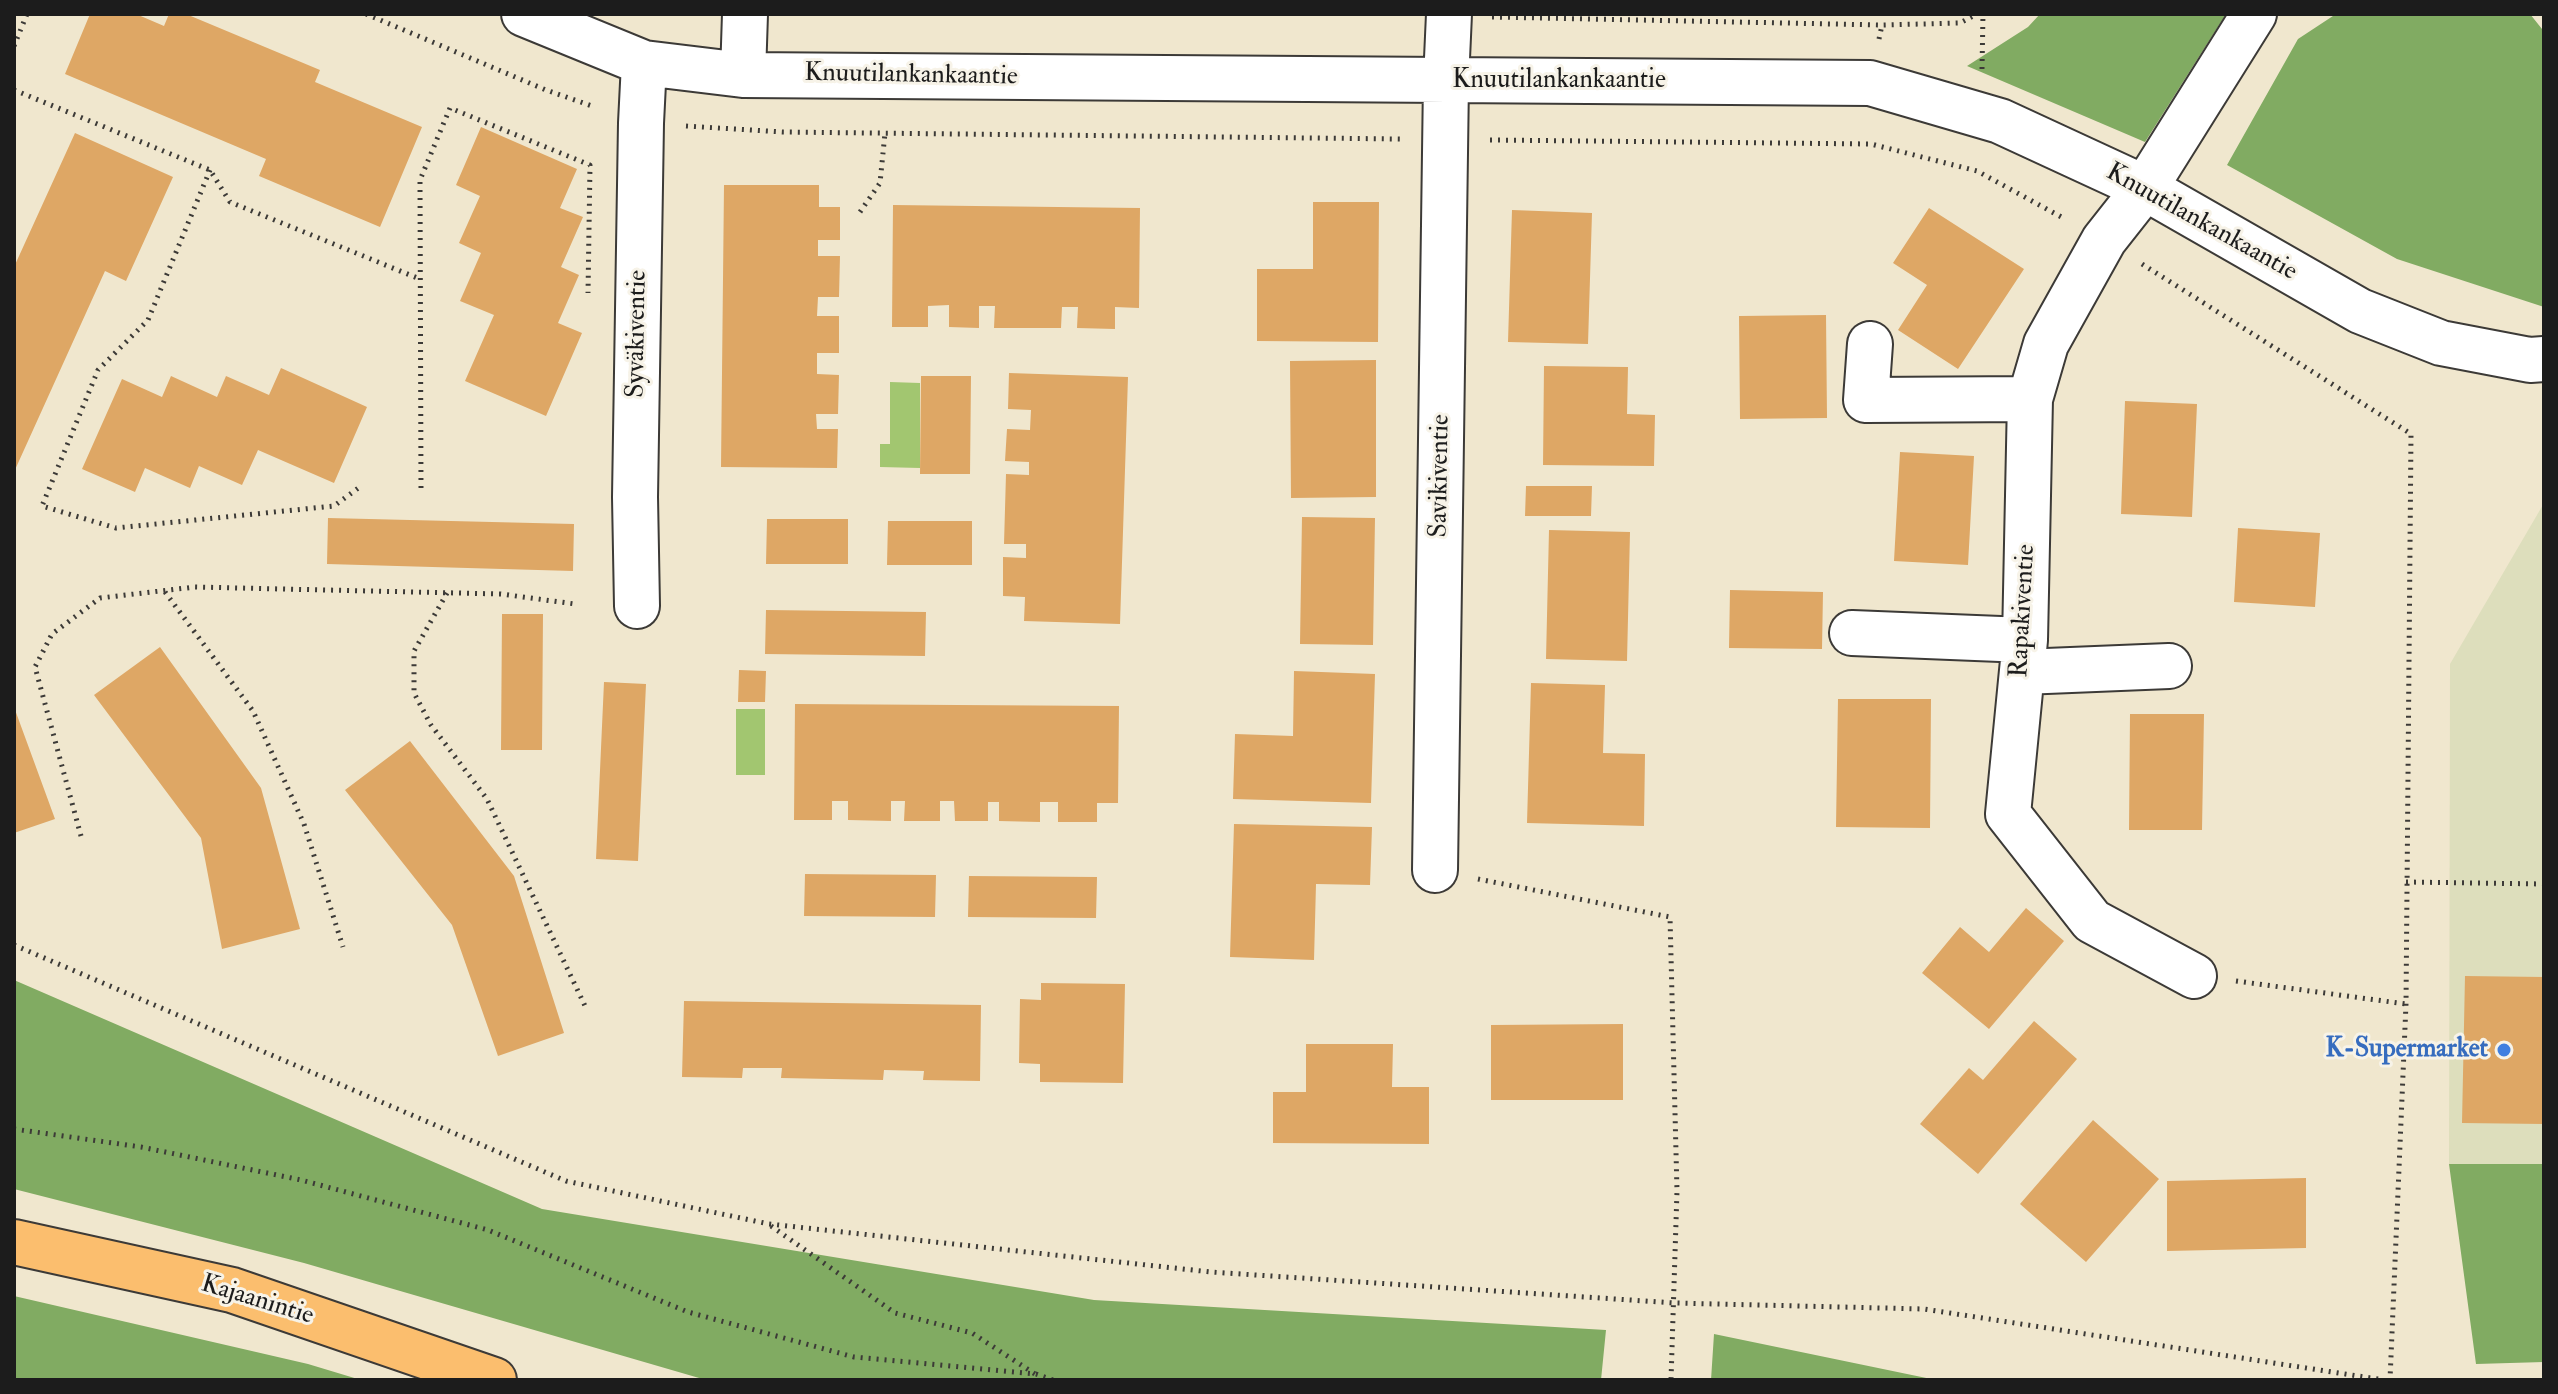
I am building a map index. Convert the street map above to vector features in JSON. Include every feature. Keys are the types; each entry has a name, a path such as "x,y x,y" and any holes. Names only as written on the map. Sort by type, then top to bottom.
{"main road":[{"name":"Kajaanintie","path":"14,1242 232,1290 494,1380"}],"street":[{"name":"Knuutilankankaantie","path":"524,14 644,63 743,75 1870,83 2000,121 2145,188 2360,311 2441,343 2530,360 2544,359"},
{"path":"743,75 745,14"},
{"name":"Savikiventie","path":"1435,870 1449,14"},
{"name":"Rapakiventie","path":"2194,976 2092,921 2008,814 2023,656 2030,399 2046,344 2104,240 2145,188 2254,14"},
{"name":"Syväkiventie","path":"637,606 635,497 644,63"},
{"path":"1870,344 1866,400 2030,399"},
{"path":"1852,633 2023,656 2169,666"}],"path":[{"path":"14,46 27,14"},
{"path":"366,14 546,90 641,123 782,132 1871,144 1977,171 2104,240 2411,434 2406,1004 2390,1380"},
{"path":"1449,14 1526,19 1882,25"},
{"path":"14,90 210,170 230,202 420,279"},
{"path":"421,488 420,180 450,108 590,165 588,306"},
{"path":"860,212 880,183 885,133"},
{"path":"210,170 148,320 98,370 42,506 116,528 334,506 361,486"},
{"path":"81,836 35,667 52,634 100,598 195,587 501,594 575,604"},
{"path":"165,591 253,711 304,824 343,947"},
{"path":"447,593 414,651 414,693 431,725 487,799 586,1008"},
{"path":"1435,870 1670,917 1677,1191 1671,1380"},
{"path":"2406,882 2544,884"},
{"path":"14,945 566,1181 769,1224 1211,1272 1675,1303 1924,1309 2384,1380"},
{"path":"2194,976 2406,1004"},
{"path":"14,1129 141,1147 301,1180 474,1226 688,1312 854,1357 1036,1374"},
{"path":"769,1224 895,1313 972,1333 1036,1374 1053,1380"}],"shaded area":[{"path":"2544,503 2544,1164 2449,1164 2450,664"}],"green space":[{"path":"2040,14 2226,14 2145,142 1967,66 2028,27"},
{"path":"2336,14 2530,14 2542,29 2544,307 2397,259 2227,165 2298,39"},
{"path":"890,382 920,383 920,468 880,467 880,444 890,444"},
{"path":"736,709 765,709 765,775 736,775"},
{"path":"14,980 542,1209 1094,1300 1606,1330 1601,1380 706,1380 304,1263 14,1189"},
{"path":"2449,1164 2544,1164 2544,1362 2476,1364"},
{"path":"14,1296 308,1364 361,1380 14,1380"},
{"path":"1714,1334 1936,1380 1711,1380"}],"building":[{"path":"90,14 136,14 164,26 169,14 186,14 320,70 315,82 422,127 380,227 259,176 266,159 65,74"},
{"path":"481,127 577,169 560,208 583,217 561,267 579,275 558,323 582,333 546,416 465,381 494,315 460,301 481,253 459,243 480,196 456,185"},
{"path":"75,133 173,177 126,281 105,271 14,472 14,267"},
{"path":"724,185 819,185 819,207 840,207 840,240 818,240 818,256 840,256 839,297 818,297 817,316 839,316 839,353 817,353 817,374 839,375 838,414 816,414 817,429 838,429 837,468 721,467"},
{"path":"1313,202 1379,202 1378,342 1257,341 1257,269 1313,269"},
{"path":"893,205 1140,208 1139,308 1115,307 1115,329 1077,328 1078,307 1062,307 1061,328 994,328 995,306 979,306 979,328 949,327 949,305 928,306 928,327 892,327"},
{"path":"1929,208 2024,269 1958,369 1898,330 1927,285 1893,263"},
{"path":"1512,210 1592,213 1588,344 1508,342"},
{"path":"1826,315 1827,418 1740,419 1739,316"},
{"path":"1376,360 1376,497 1291,498 1290,361"},
{"path":"1544,366 1628,367 1627,414 1655,415 1654,466 1543,465"},
{"path":"281,368 367,407 334,483 258,450 242,485 199,466 190,488 145,468 135,492 82,469 122,379 162,397 171,376 217,397 226,376 269,395"},
{"path":"1009,373 1128,377 1120,624 1024,621 1025,597 1003,596 1003,557 1026,558 1026,544 1004,544 1006,474 1029,475 1029,462 1005,461 1007,429 1030,430 1031,410 1008,409"},
{"path":"921,376 971,376 970,474 920,474"},
{"path":"2125,401 2197,404 2192,517 2121,514"},
{"path":"1900,452 1974,456 1968,565 1894,561"},
{"path":"1526,486 1592,486 1591,516 1525,516"},
{"path":"1302,517 1375,518 1373,645 1300,644"},
{"path":"328,518 574,524 573,571 327,564"},
{"path":"767,519 848,519 848,564 766,564"},
{"path":"888,521 972,521 972,565 887,565"},
{"path":"2238,528 2320,533 2315,607 2234,602"},
{"path":"1549,530 1630,532 1627,661 1546,659"},
{"path":"1730,590 1823,592 1822,649 1729,648"},
{"path":"766,610 926,612 925,656 765,654"},
{"path":"502,614 543,614 542,750 501,750"},
{"path":"160,647 261,788 300,929 222,949 201,838 94,695"},
{"path":"739,670 766,671 765,702 738,702"},
{"path":"1294,671 1375,674 1371,803 1233,799 1235,734 1293,736"},
{"path":"604,682 646,684 638,861 596,859"},
{"path":"1531,683 1605,685 1603,753 1645,754 1644,826 1527,823"},
{"path":"1838,699 1931,699 1930,828 1836,827"},
{"path":"795,704 1119,706 1118,803 1097,803 1097,822 1058,822 1058,802 1040,802 1040,822 999,821 999,802 988,802 988,821 955,821 954,801 940,801 940,821 904,821 905,801 891,801 891,821 848,820 848,801 832,801 832,820 794,820"},
{"path":"14,707 55,819 14,833"},
{"path":"2130,714 2204,714 2202,830 2129,830"},
{"path":"410,741 514,876 564,1033 498,1056 452,925 345,790"},
{"path":"1234,824 1372,827 1370,885 1316,884 1314,960 1230,957"},
{"path":"805,874 936,875 935,917 804,916"},
{"path":"969,876 1097,877 1096,918 968,917"},
{"path":"2026,908 2064,941 1989,1029 1922,973 1960,927 1989,952"},
{"name":"K-Supermarket","path":"2465,976 2544,977 2544,1124 2462,1123"},
{"path":"1041,983 1125,984 1123,1083 1040,1082 1040,1064 1019,1063 1020,999 1041,1000"},
{"path":"684,1001 981,1005 980,1081 923,1080 924,1071 884,1070 883,1080 781,1078 782,1068 743,1068 742,1078 682,1077"},
{"path":"2034,1021 2077,1059 1978,1174 1920,1124 1969,1068 1983,1080"},
{"path":"1623,1024 1623,1100 1491,1100 1491,1025"},
{"path":"1306,1044 1393,1044 1392,1087 1429,1087 1429,1144 1273,1143 1273,1092 1306,1092"},
{"path":"2093,1120 2159,1179 2086,1262 2020,1204"},
{"path":"2306,1178 2306,1248 2167,1251 2167,1181"}],"place":[{"name":"K-Supermarket","path":"2504,1050"}]}
